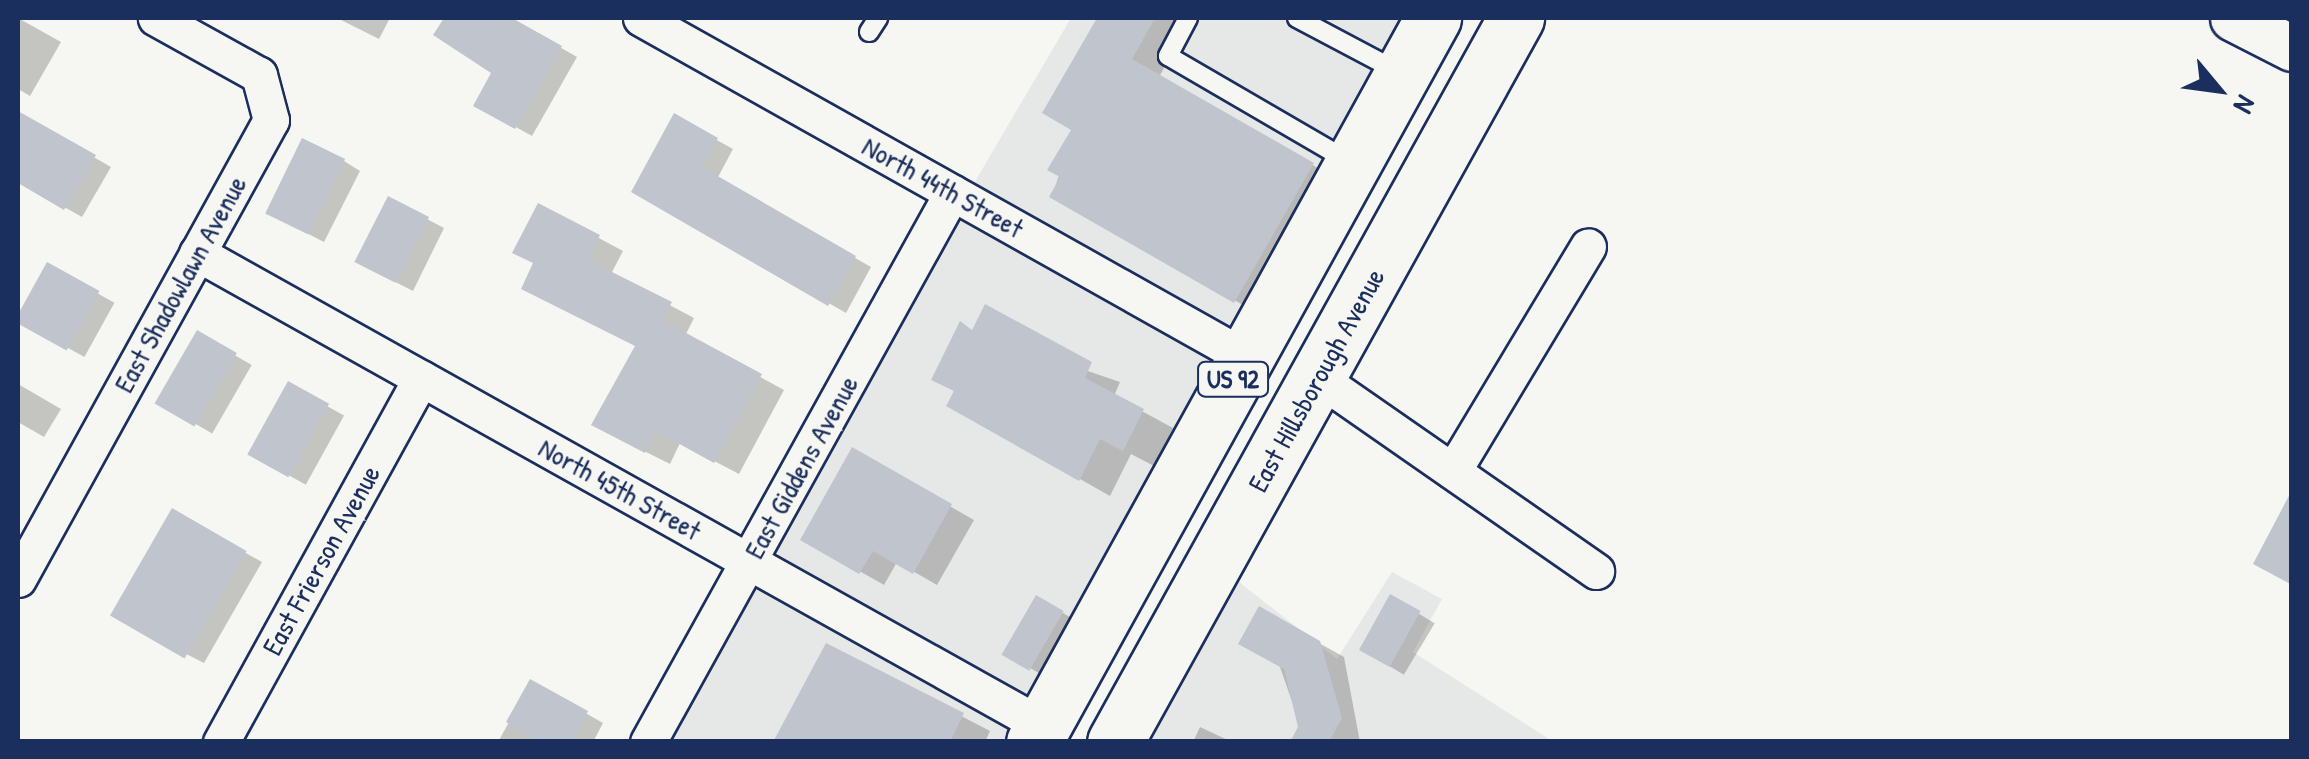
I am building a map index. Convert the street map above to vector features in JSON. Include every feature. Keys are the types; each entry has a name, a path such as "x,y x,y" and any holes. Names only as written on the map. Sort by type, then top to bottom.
{"main road":[{"name":"US 92","path":"1039,734 1434,18"},
{"name":"East Hillsborough Avenue","path":"1115,742 1516,18"}],"street":[{"path":"156,18 194,26"},
{"name":"North 44th Street","path":"641,18 1244,357"},
{"path":"2233,18 2292,48"},
{"name":"East Shadowlawn Avenue","path":"18,579 271,120 271,99 258,76 194,26"},
{"name":"East Giddens Avenue","path":"648,742 952,193"},
{"path":"1453,471 1588,246"},
{"name":"North 45th Street","path":"197,253 749,561 1039,734"},
{"path":"1317,377 1596,571"},
{"name":"East Frierson Avenue","path":"221,742 420,378"}],"lane":[{"path":"1188,18 1168,56 1352,164"},
{"path":"1297,18 1402,74"}],"shaded area":[{"path":"1071,18 1405,18 1233,330 973,185"},
{"path":"960,217 1217,360 1030,697 773,555"},
{"path":"1392,572 1442,599 1413,652 1552,741 1150,742 1239,582 1337,659"},
{"path":"758,585 1014,729 1007,742 670,742"}],"building":[{"path":"444,18 512,18 562,46 515,129 473,106 491,73 433,35"},
{"path":"1097,18 1155,18 1132,59 1314,163 1234,303 1049,197 1060,177 1047,170 1071,130 1042,113"},
{"path":"18,111 96,155 64,210 18,183"},
{"path":"674,113 718,138 702,167 856,256 828,306 631,192"},
{"path":"302,138 345,159 308,235 265,213"},
{"path":"388,196 429,217 395,283 354,262"},
{"path":"538,203 600,235 588,260 672,302 662,320 762,374 714,463 656,431 645,453 591,425 635,346 521,289 533,263 512,253"},
{"path":"47,262 99,291 67,351 18,324 18,314"},
{"path":"985,304 1092,362 1085,378 1144,409 1123,451 1100,439 1079,481 946,406 954,391 931,380 960,321 972,330"},
{"path":"197,330 237,353 194,427 154,404"},
{"path":"288,381 329,404 288,477 247,454"},
{"path":"852,447 952,504 913,574 873,551 859,574 800,540"},
{"path":"2292,490 2292,585 2253,564"},
{"path":"172,508 246,551 184,658 110,615"},
{"path":"1390,594 1421,611 1390,667 1359,650"},
{"path":"1036,595 1064,611 1029,671 1002,655"},
{"path":"1259,606 1320,641 1342,718 1329,742 1290,742 1298,727 1284,669 1238,644"},
{"path":"826,643 964,713 950,742 773,742"},
{"path":"530,679 588,711 572,742 540,742 506,722"}]}
